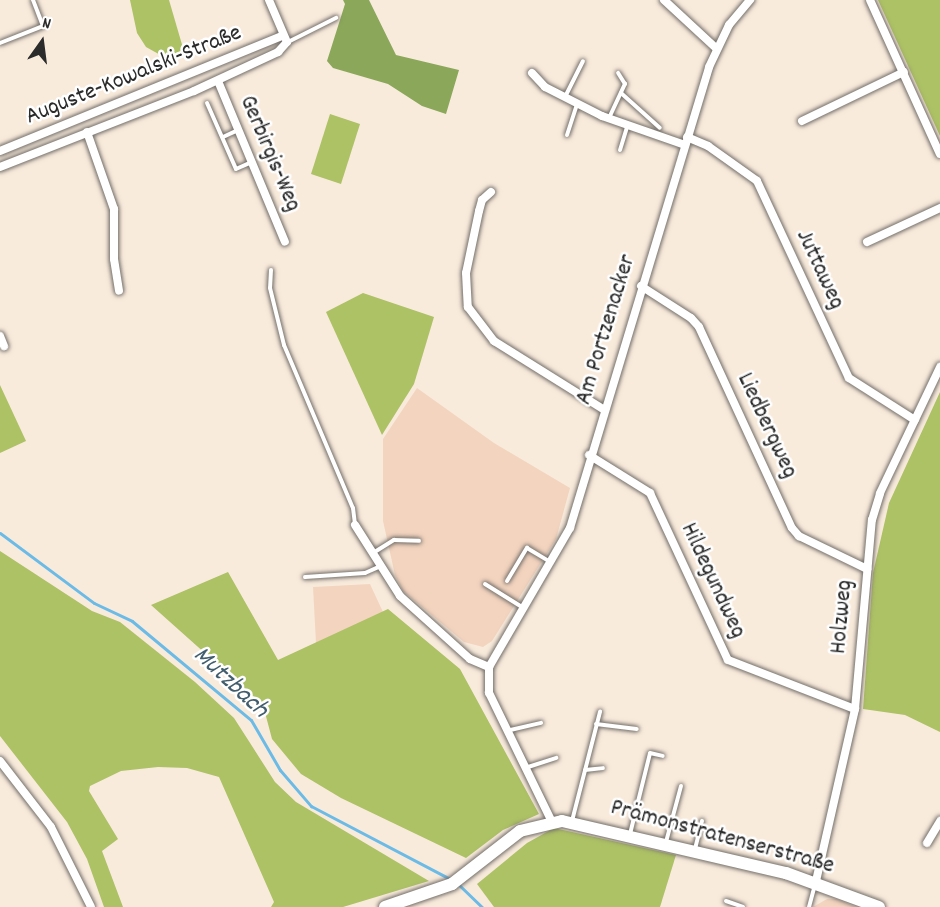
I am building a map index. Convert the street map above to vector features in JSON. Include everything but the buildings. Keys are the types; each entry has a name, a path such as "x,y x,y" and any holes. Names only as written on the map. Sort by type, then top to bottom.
{"main road":[{"name":"Prämonstratenserstraße","path":"385,907 452,884 520,831 552,822 572,821 816,881 879,907"}],"street":[{"path":"268,0 284,39"},
{"path":"664,0 717,49"},
{"name":"Am Portzenacker","path":"489,667 570,528 589,454 686,141 717,49 729,25 750,0"},
{"path":"870,0 940,154"},
{"name":"Auguste-Kowalski-Straße","path":"0,167 218,81 278,52 284,39"},
{"name":"Auguste-Kowalski-Straße","path":"0,151 284,39"},
{"path":"802,121 904,72"},
{"name":"Juttaweg","path":"532,73 545,87 627,127 708,146 757,181 849,378 915,420"},
{"name":"Gerbirgis-Weg","path":"218,81 285,242"},
{"name":"Auguste-Kowalski-Straße","path":"87,132 114,208 114,260 119,291"},
{"path":"491,192 482,200 466,273 468,307 494,341 603,409"},
{"path":"867,242 940,208"},
{"name":"Liedbergweg","path":"641,286 695,321 792,528 799,536 867,569"},
{"path":"0,336 4,346"},
{"name":"Holzweg","path":"816,881 855,709 872,520 880,493 940,367"},
{"name":"Hildegundweg","path":"589,454 650,493 728,660 855,709"},
{"path":"355,525 400,596 470,659 489,667 489,693 552,822"},
{"path":"0,761 51,827 91,907"},
{"path":"927,843 940,821"}],"lane":[{"path":"0,43 43,26 33,0"},
{"path":"284,39 336,18"},
{"path":"565,98 582,61"},
{"path":"609,119 625,82 618,73"},
{"path":"621,93 660,128"},
{"path":"207,103 236,169 252,162"},
{"path":"567,135 577,104"},
{"path":"620,150 627,127"},
{"path":"223,137 239,130"},
{"path":"271,270 270,288 284,345 353,508 355,525"},
{"path":"373,553 394,540 419,541"},
{"path":"507,581 527,548 551,562"},
{"path":"306,577 365,573 381,566"},
{"path":"485,584 523,608"},
{"path":"572,821 600,712"},
{"path":"506,731 542,723"},
{"path":"596,724 637,729"},
{"path":"630,834 650,753 663,756"},
{"path":"524,768 556,758"},
{"path":"585,770 603,768"},
{"path":"666,843 681,786"},
{"path":"695,850 702,821"},
{"path":"808,907 816,881"},
{"path":"726,901 743,907"}],"shaded area":[{"path":"417,388 494,443 570,488 556,539 492,641 483,647 464,642 403,591 395,575 383,521 383,439"},
{"path":"370,584 383,612 316,643 313,587"},
{"path":"827,899 837,899 856,907 813,907"}],"green space":[{"path":"130,0 169,0 183,48 181,53 164,57 146,47 137,33"},
{"path":"343,0 369,0 396,55 459,70 446,114 422,106 388,84 333,68 327,61 345,4"},
{"path":"878,0 940,0 940,136"},
{"path":"330,114 360,124 341,184 311,174"},
{"path":"363,293 434,317 414,384 382,435 326,312"},
{"path":"0,385 26,441 0,453"},
{"path":"940,392 940,732 905,715 863,709 873,573 889,503"},
{"path":"0,551 92,611 120,622 195,682 234,718 275,782 296,802 429,881 343,907 271,907 274,902 219,777 187,768 158,767 121,771 90,786 89,791 118,839 102,851 123,907 104,907 87,859 67,822 0,736"},
{"path":"228,572 278,660 388,609 460,669 539,814 503,830 466,858 341,798 301,774 272,739 263,705 151,605"},
{"path":"554,828 676,855 660,907 494,907 477,884 527,843"}],"waterway":[{"name":"Mutzbach","path":"0,533 94,603 132,621 251,720 280,770 311,806 452,880"},
{"name":"Mutzbach","path":"457,883 482,907"}]}
